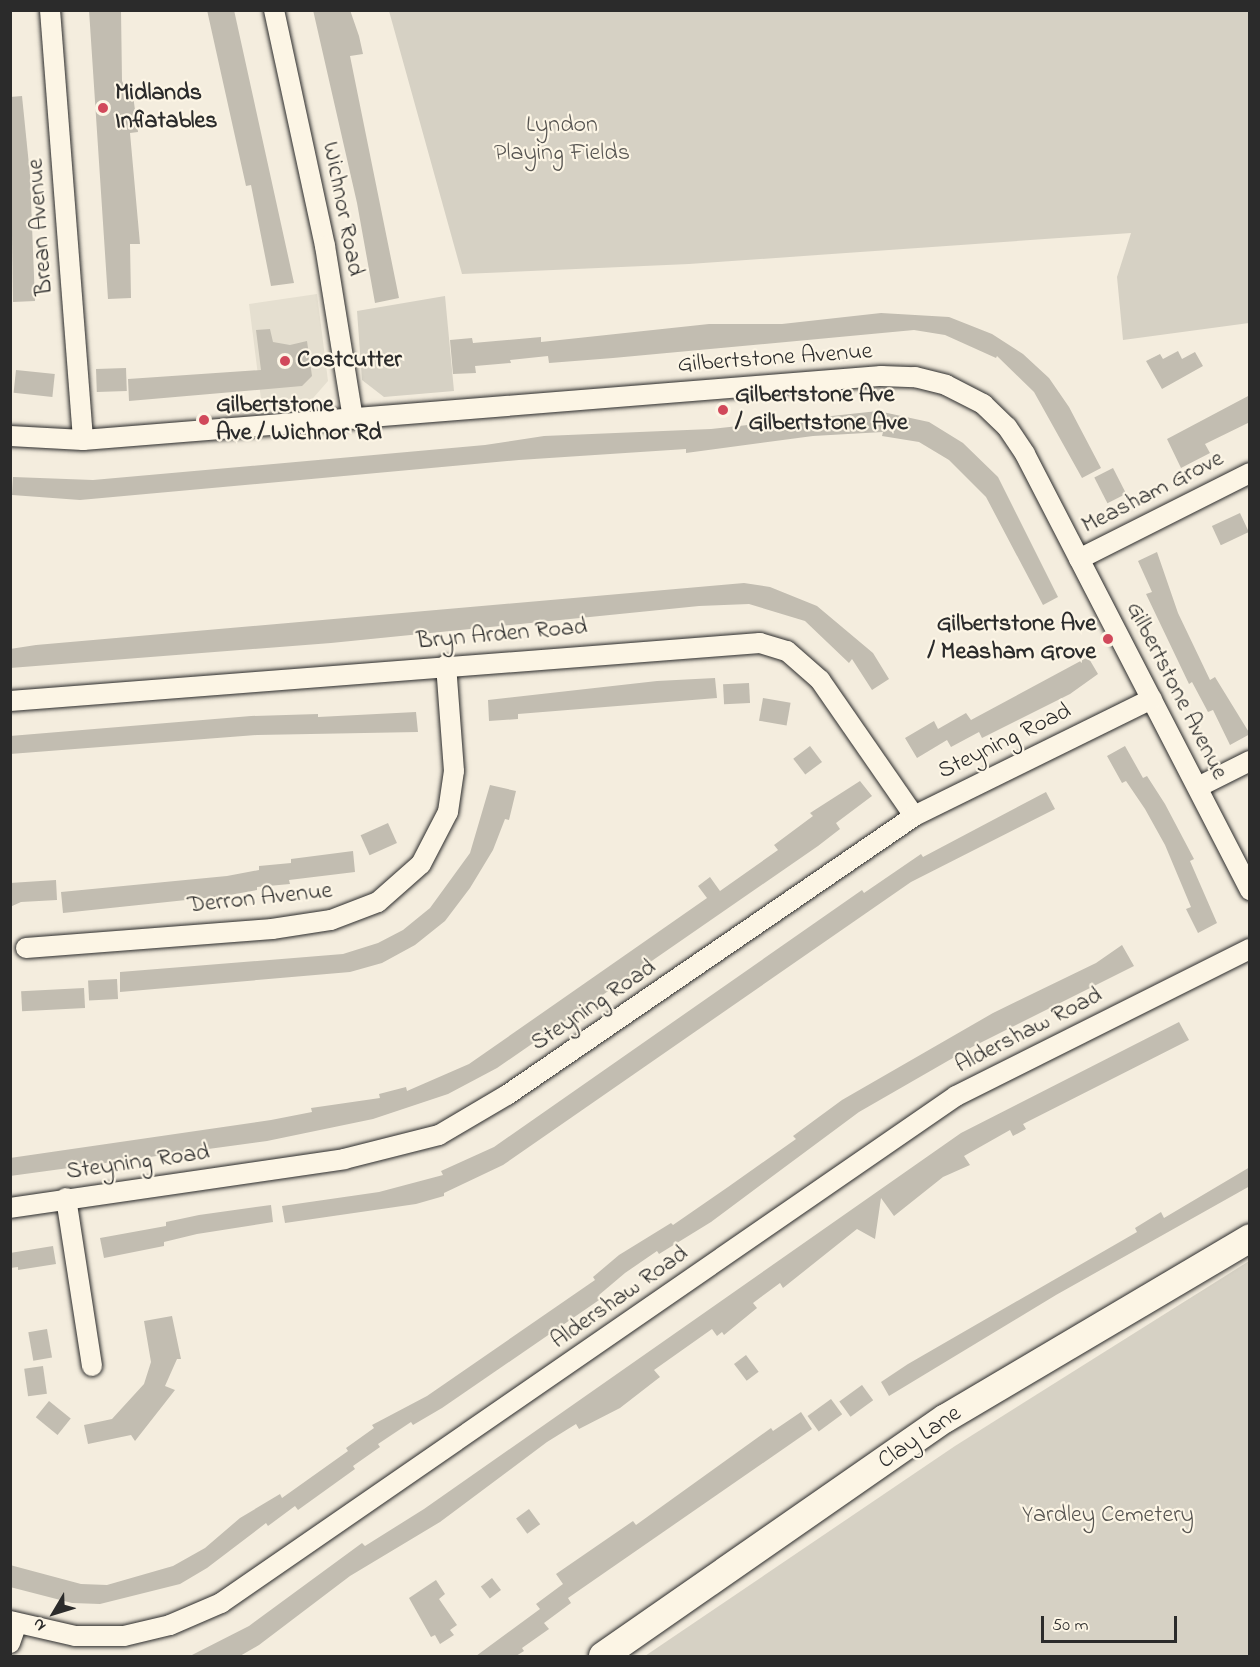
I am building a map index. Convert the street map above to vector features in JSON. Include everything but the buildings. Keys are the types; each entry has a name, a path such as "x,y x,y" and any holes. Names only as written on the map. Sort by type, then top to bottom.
{"street":[{"name":"Brean Avenue","path":"50,10 83,440"},
{"name":"Wichnor Road","path":"274,10 325,246 353,419"},
{"name":"Gilbertstone Avenue","path":"10,436 83,440 880,376 915,377 946,385 983,404 1007,427 1079,559 1250,890"},
{"name":"Measham Grove","path":"1079,559 1250,473"},
{"name":"Bryn Arden Road","path":"10,701 738,642 760,643 787,651 820,680 914,816"},
{"name":"Derron Avenue","path":"26,948 272,929 331,920 378,902 422,864 448,812 454,771 446,665"},
{"name":"Steyning Road","path":"10,1208 344,1159 439,1135 583,1044 914,816 1152,699"},
{"path":"1198,787 1250,761"},
{"name":"Aldershaw Road","path":"14,1622 75,1636 124,1636 170,1625 221,1603 956,1096 1250,949"},
{"path":"66,1198 93,1366"},
{"name":"Clay Lane","path":"603,1656 946,1418 1250,1238"},
{"path":"10,1643 14,1622"}],"shaded area":[{"path":"317,294 328,381 307,405 262,407 249,304"}],"green space":[{"name":"Lyndon Playing Fields","path":"389,11 1249,11 1249,323 1123,340 1117,277 1131,233 689,264 462,274"},
{"path":"445,296 454,391 384,397 362,380 357,311"},
{"name":"Yardley Cemetery","path":"1249,1261 1249,1656 645,1656 955,1446"}],"place":[{"name":"Midlands Inflatables","path":"103,108"},
{"name":"Costcutter","path":"285,361"},
{"name":"Gilbertstone Ave / Gilbertstone Ave","path":"723,410"},
{"name":"Gilbertstone Ave / Wichnor Rd","path":"204,420"},
{"name":"Gilbertstone Ave / Measham Grove","path":"1108,639"}]}
